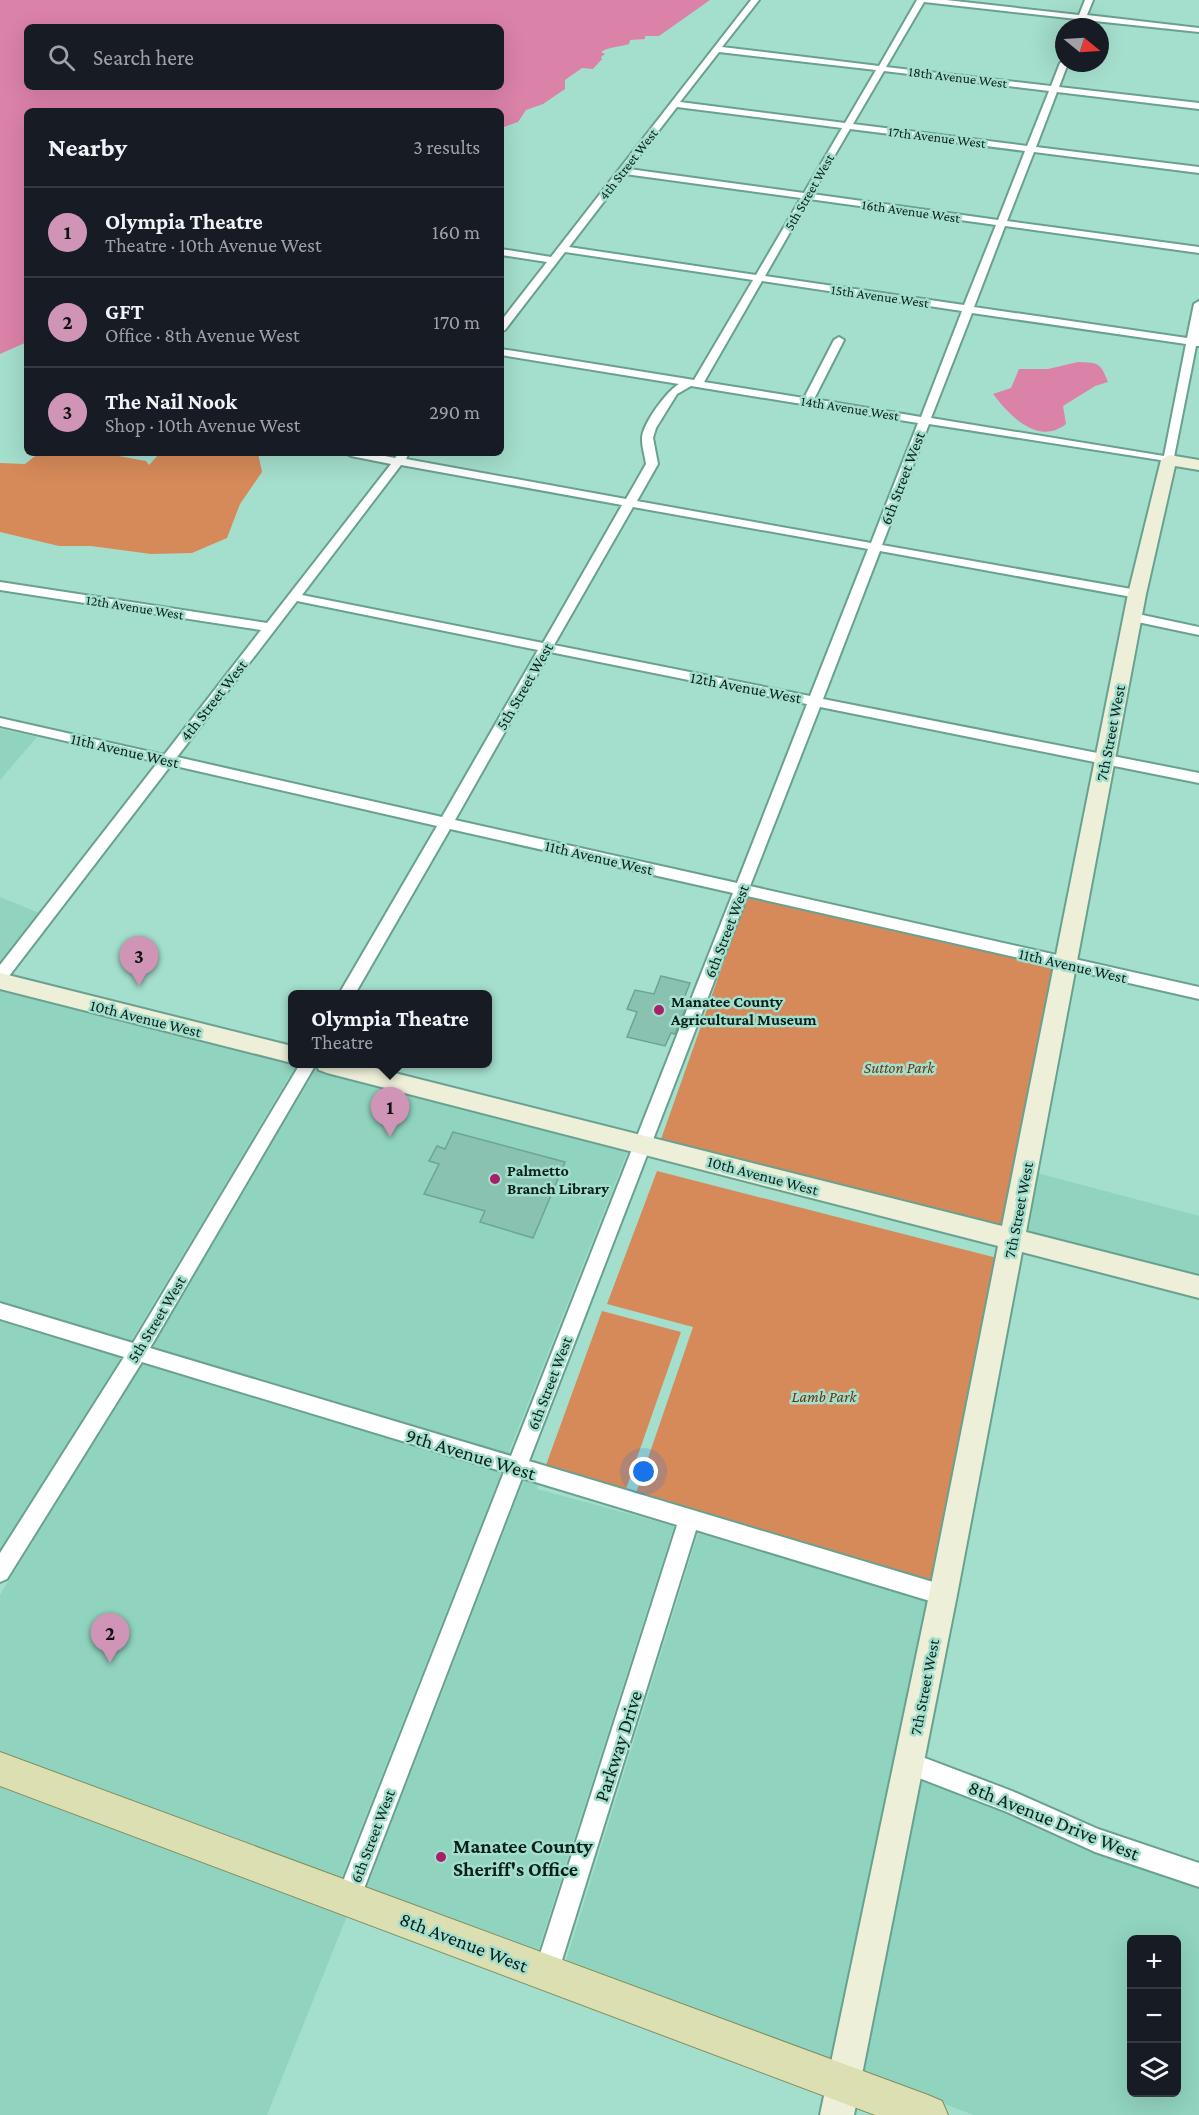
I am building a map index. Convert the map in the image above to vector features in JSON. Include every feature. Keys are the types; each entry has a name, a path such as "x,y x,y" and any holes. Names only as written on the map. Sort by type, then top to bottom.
{"main road":[{"name":"8th Avenue West","path":"0,1769 546,1973 841,2099 928,2115"}],"street":[{"name":"4th Street West","path":"504,324 754,0"},
{"name":"5th Street West","path":"349,990 652,464 647,438 650,428 673,392 694,383 759,278 921,0"},
{"path":"926,0 1199,30"},
{"path":"1082,17 1089,0"},
{"name":"18th Avenue West","path":"717,48 1199,106"},
{"name":"6th Street West","path":"348,1899 1060,72"},
{"name":"17th Avenue West","path":"674,104 1199,170"},
{"name":"16th Avenue West","path":"622,171 1199,250"},
{"name":"15th Avenue West","path":"562,249 1195,343"},
{"path":"504,252 554,260"},
{"name":"7th Street West","path":"841,2099 943,1595 1137,594 1195,343 1199,304"},
{"path":"808,401 839,340"},
{"name":"14th Avenue West","path":"504,351 1199,465"},
{"name":"4th Street West","path":"0,976 401,457"},
{"path":"401,457 630,503 1137,594"},
{"name":"12th Avenue West","path":"0,586 269,627"},
{"name":"12th Avenue West","path":"293,597 1199,778"},
{"path":"1133,617 1199,631"},
{"name":"11th Avenue West","path":"0,722 1199,993"},
{"name":"10th Avenue West","path":"0,981 288,1054"},
{"name":"5th Street West","path":"0,1572 136,1353 306,1068"},
{"name":"10th Avenue West","path":"343,1068 1199,1287"},
{"name":"9th Avenue West","path":"0,1311 943,1595"},
{"name":"Parkway Drive","path":"546,1973 689,1520"},
{"name":"8th Avenue Drive West","path":"909,1763 1012,1802 1095,1840 1199,1875"}],"shaded area":[{"path":"0,0 710,0 659,36 645,36 645,39 630,40 629,44 601,52 605,54 593,69 582,68 565,80 565,89 543,104 526,110 518,122 504,127 504,108 24,108 24,343 0,354"},
{"path":"1078,362 1101,367 1108,382 1095,386 1063,406 1066,424 1056,430 1045,432 1025,426 993,394 1011,388 1019,369 1048,369"},
{"path":"0,729 37,737 0,780"},
{"path":"0,897 39,913 0,963"},
{"path":"0,989 288,1062 288,1068 295,1068 131,1341 0,1301"},
{"path":"316,1068 629,1148 508,1454 152,1347"},
{"path":"1037,1173 1199,1216 1199,1279 1028,1235"},
{"path":"0,1321 121,1358 0,1551"},
{"path":"142,1364 501,1473 340,1881 0,1754 0,1595"},
{"path":"524,1480 538,1485 537,1489 674,1526 537,1954 366,1890"},
{"path":"698,1533 928,1602 832,2063 565,1964"},
{"path":"920,1780 1008,1814 1093,1853 1199,1889 1199,2115 974,2115 863,2074"},
{"path":"0,1784 347,1916 267,2115 0,2115"}],"green space":[{"path":"35,456 118,456 146,461 149,465 157,456 259,456 262,472 240,504 227,538 192,553 151,554 91,546 59,546 0,532 0,463 25,464"},
{"name":"Sutton Park","path":"747,896 1059,965 1007,1233 660,1142"},
{"name":"Lamb Park","path":"657,1171 997,1258 936,1587 636,1493 693,1327 607,1304"},
{"path":"602,1311 681,1332 626,1489 546,1465"}],"building":[{"name":"Manatee County Agricultural Museum","path":"661,976 690,983 681,1006 686,1007 675,1034 671,1033 665,1046 627,1037 637,1012 627,1009 635,990 654,994"},
{"name":"Palmetto Branch Library","path":"453,1132 565,1162 533,1238 480,1222 485,1211 424,1194 439,1164 429,1161 437,1146 445,1149"}],"place":[{"name":"The Nail Nook","path":"139,986"},
{"name":"Manatee County Agricultural Museum","path":"659,1010"},
{"name":"Olympia Theatre","path":"390,1137"},
{"name":"Palmetto Branch Library","path":"495,1179"},
{"name":"GFT","path":"110,1663"},
{"name":"Manatee County Sheriff's Office","path":"441,1857"}]}
